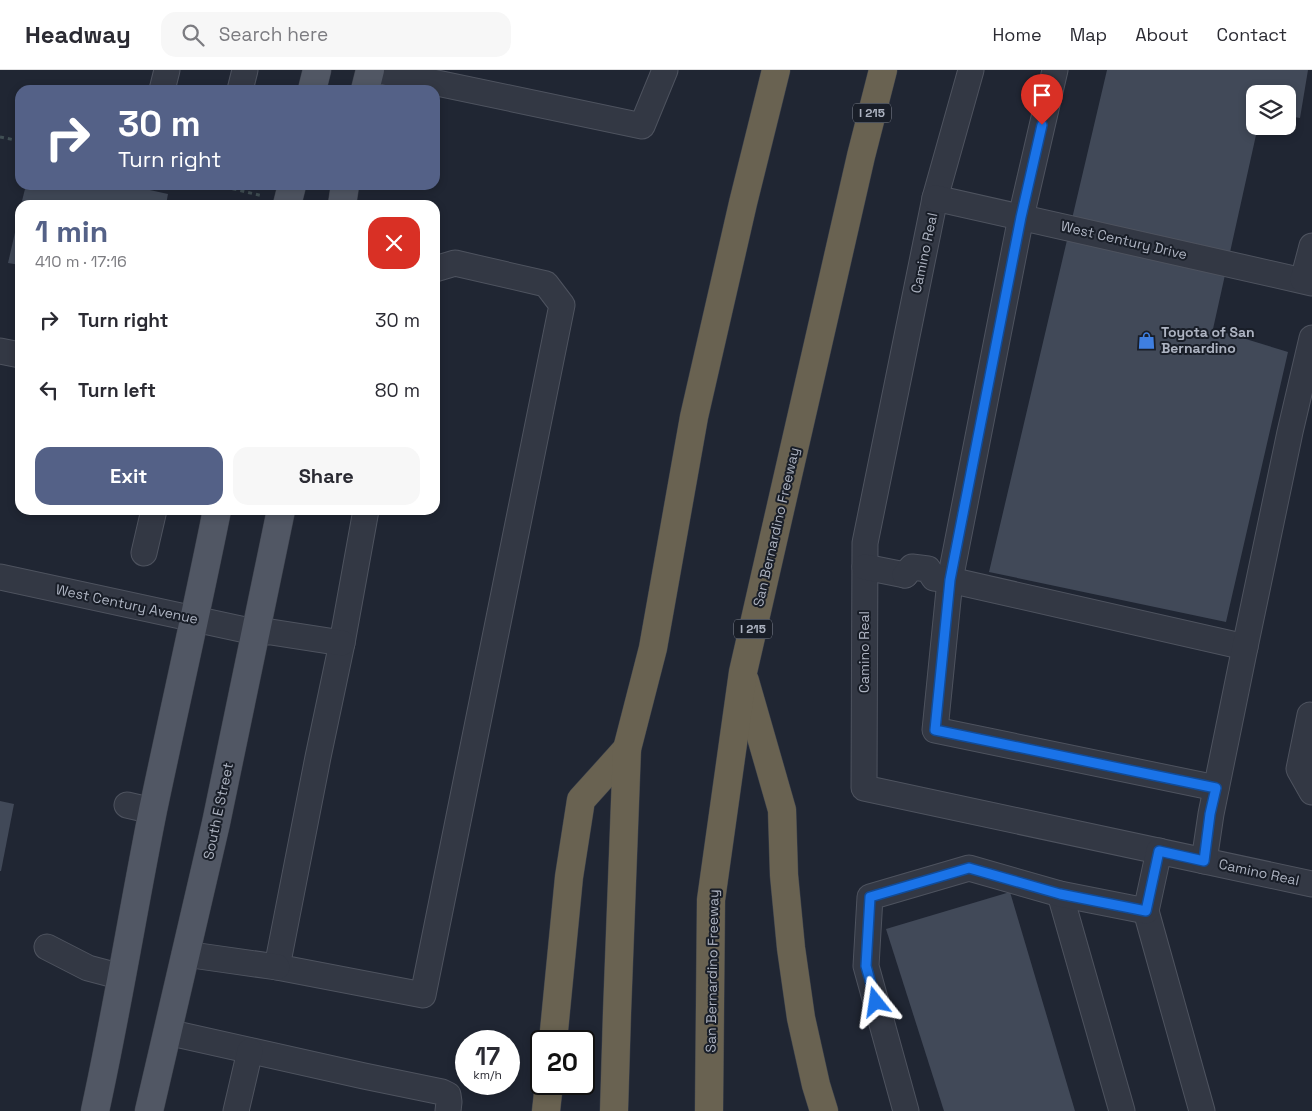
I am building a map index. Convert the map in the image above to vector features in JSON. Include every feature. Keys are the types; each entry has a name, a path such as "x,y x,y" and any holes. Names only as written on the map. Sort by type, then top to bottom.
{"highway":[{"path":"614,1111 627,748 652,648 694,417 743,202 776,70"},
{"name":"San Bernardino Freeway","path":"709,1111 711,900 743,672 861,156 883,70"},
{"path":"743,672 782,810 784,875 791,948 802,1018 816,1085 824,1111"},
{"path":"554,1030 569,877 581,800 627,748"},
{"path":"546,1111 548,1095"}],"main road":[{"path":"313,85 316,70"},
{"path":"367,85 370,70"},
{"path":"96,1111 153,811 216,515"},
{"name":"South E Street","path":"149,1111 216,823 280,515"}],"street":[{"path":"163,85 167,70"},
{"path":"241,85 244,70"},
{"path":"375,70 642,126 665,70"},
{"name":"Camino Real","path":"971,70 936,198 865,543 864,788 1312,884"},
{"path":"1055,70 942,579 935,730 1216,788"},
{"name":"West Century Drive","path":"936,198 1307,281"},
{"path":"1307,281 1312,246"},
{"path":"185,954 277,967 423,996 562,305 546,284 456,263 440,268"},
{"path":"1204,861 1210,814 1288,442 1309,368 1312,338"},
{"path":"0,351 15,354"},
{"path":"144,553 153,515"},
{"path":"277,967 342,642 365,515"},
{"path":"865,567 905,575 908,583 927,586 942,579 1245,647"},
{"name":"West Century Avenue","path":"0,577 255,632 271,632 342,642"},
{"path":"1310,715 1299,769 1312,792"},
{"path":"127,805 153,811"},
{"path":"1159,851 1146,911 1202,1111"},
{"path":"906,1111 866,966 870,897 969,868 1060,894 1146,911"},
{"path":"1060,894 1122,1111"},
{"path":"47,947 88,968 122,977"},
{"path":"167,1032 442,1092 448,1095 448,1111"},
{"path":"236,1111 250,1051"}],"path":[{"path":"0,137 15,140"},
{"path":"247,190 289,197"}],"building":[{"name":"Toyota of San Bernardino","path":"1107,70 1308,70 1300,118 1296,117 1296,85 1246,85 1246,135 1256,135 1213,329 1288,352 1226,622 989,572"},
{"path":"25,190 150,190 168,194 167,200 22,200"},
{"path":"15,232 15,264 8,263"},
{"path":"0,801 14,804 1,871 0,871"},
{"path":"1010,892 1075,1111 944,1111 886,929"}],"place":[{"name":"Toyota of San Bernardino","path":"1147,340"}],"route":[{"path":"876,1002 866,966 870,897 969,868 1060,894 1146,911 1159,851 1204,861 1210,814 1216,788 935,730 950,580 1021,217 1042,125"}]}
